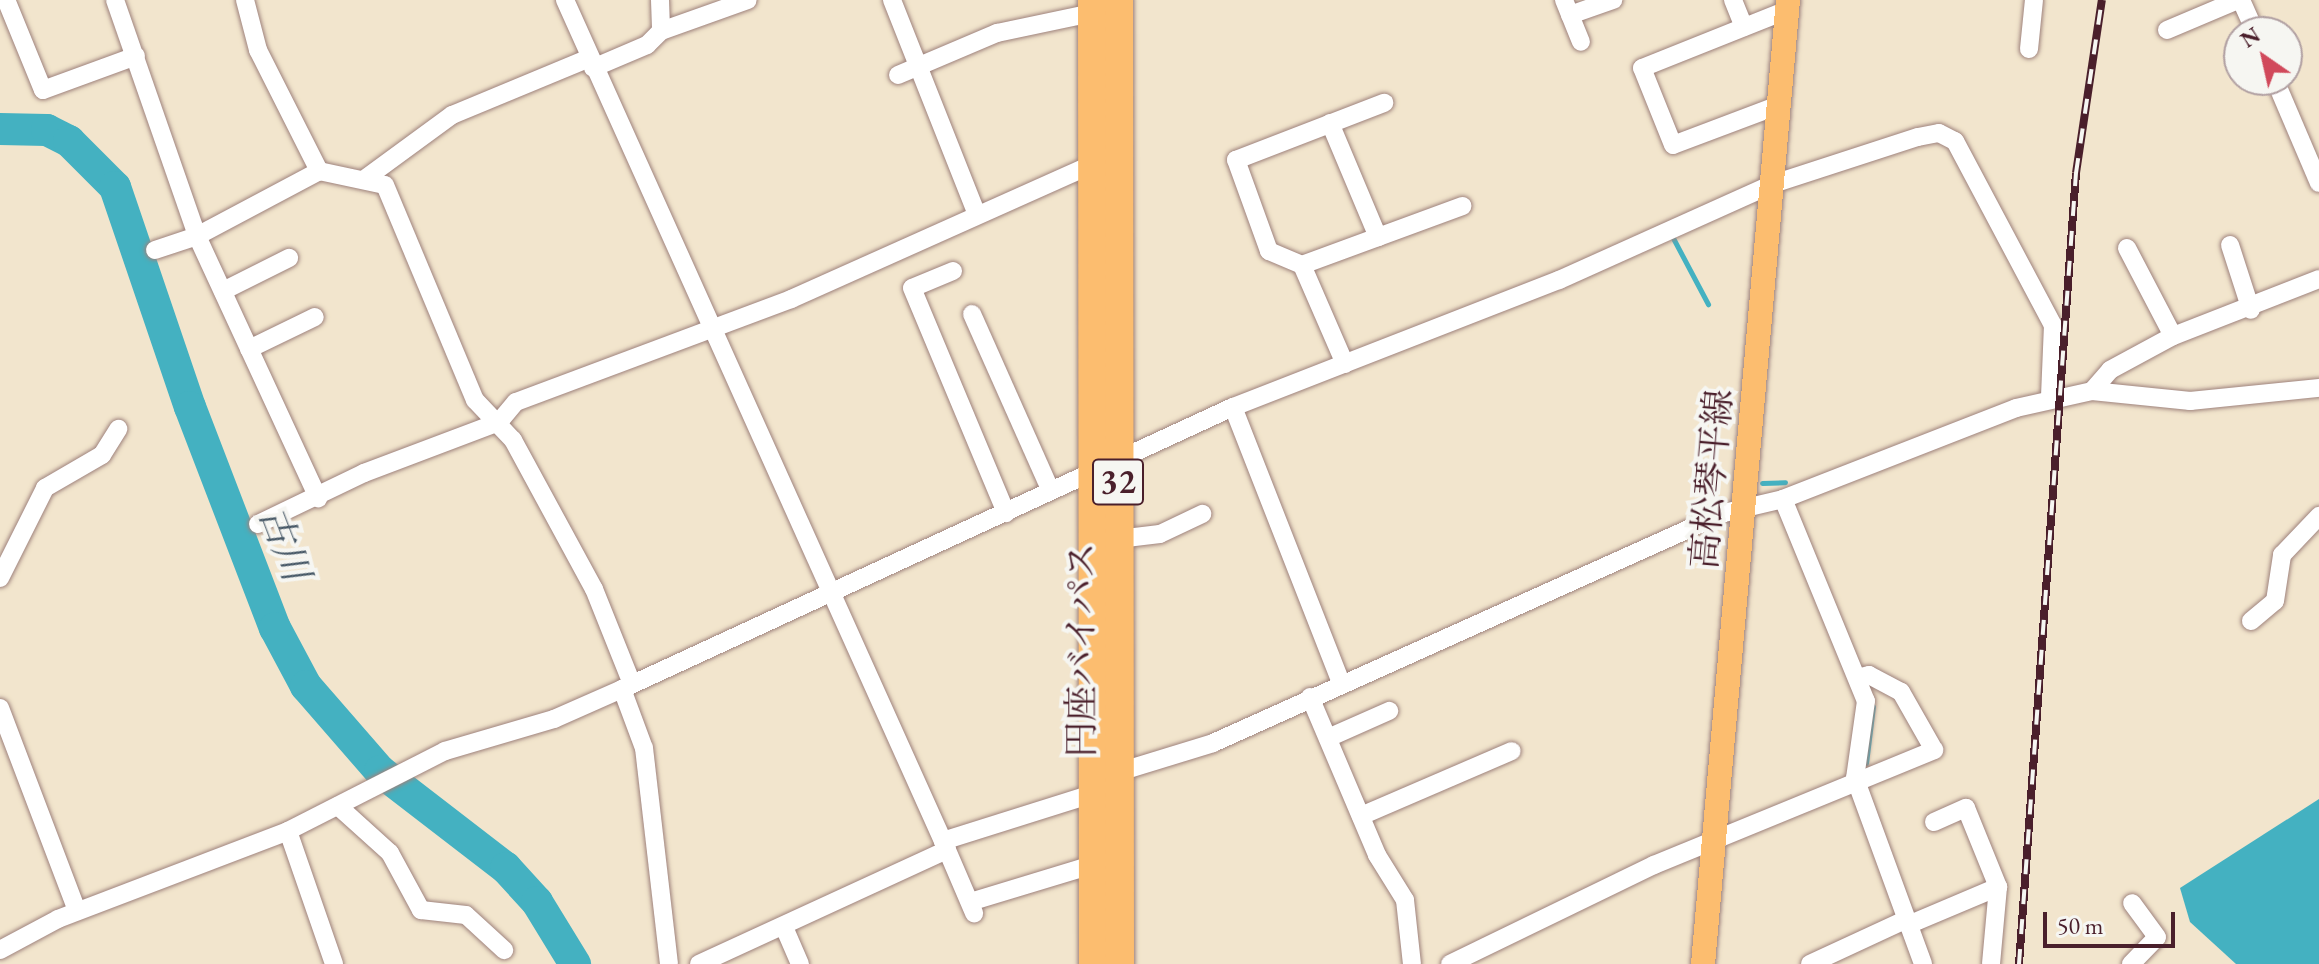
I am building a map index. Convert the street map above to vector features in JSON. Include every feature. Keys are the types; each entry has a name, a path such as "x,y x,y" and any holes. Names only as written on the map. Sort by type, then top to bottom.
{"highway":[{"name":"円座バイパス","path":"1119,0 1120,964"},
{"name":"円座バイパス","path":"1092,6 1093,964"},
{"path":"1092,794 1119,772"}],"main road":[{"name":"高松琴平線","path":"1703,964 1788,5"}],"street":[{"path":"115,0 197,236 318,498"},
{"path":"245,0 258,50 319,171"},
{"path":"565,0 590,63 826,593 972,908 1092,865"},
{"path":"660,0 661,31"},
{"path":"366,178 452,115 647,45 661,31 748,0"},
{"path":"892,0 976,212"},
{"path":"1581,42 1567,7 1613,0"},
{"path":"1733,0 1744,27"},
{"path":"2029,49 2034,0"},
{"path":"2167,30 2239,0"},
{"path":"6,2 43,90 136,56"},
{"path":"1779,105 1673,145 1642,68 1744,27 1788,5"},
{"path":"898,75 997,33 1092,6"},
{"path":"2282,96 2319,183"},
{"path":"1384,103 1236,160 1269,251 1302,265 1462,206"},
{"path":"1330,123 1378,237"},
{"path":"0,950 77,911 288,831 484,735 554,719 1006,513 1118,457 1233,407 1345,364 1773,184 1947,135 2053,325 2050,398"},
{"path":"258,524 499,422 516,402 970,223 976,212 1093,164"},
{"path":"155,250 197,236 319,171 366,178 391,195 475,400 499,422 594,589 644,748 669,964"},
{"path":"2230,245 2251,310"},
{"path":"2127,248 2173,336"},
{"path":"223,291 289,258"},
{"path":"1302,265 1345,364"},
{"path":"953,271 912,288 1006,513"},
{"path":"2092,391 2110,370 2173,336 2251,310 2319,279"},
{"path":"972,314 1050,489"},
{"path":"249,349 315,317"},
{"path":"1119,772 1213,743 1341,683 1745,506 1783,499 2050,398 2092,391 2190,401 2319,388"},
{"path":"1233,407 1341,683"},
{"path":"0,578 45,488 102,455 118,429"},
{"path":"1783,499 1857,678 1867,728 1855,778 1923,964"},
{"path":"1118,539 1160,534 1202,514"},
{"path":"2251,621 2275,601 2282,555 2319,516"},
{"path":"1450,964 1855,778 1934,750 1901,692 1869,675 1857,678"},
{"path":"1310,697 1361,816 1405,900 1412,964"},
{"path":"0,708 77,911"},
{"path":"1328,738 1389,711"},
{"path":"1361,816 1512,751"},
{"path":"700,964 784,927 945,845 1092,794"},
{"path":"338,806 390,853 421,910 466,915 504,950"},
{"path":"1934,822 1966,808 1998,887 1991,964"},
{"path":"288,831 334,964"},
{"path":"1810,964 1906,922 1998,887"},
{"path":"2131,964 2157,937 2132,903"},
{"path":"784,927 800,964"}],"water":[{"path":"2319,799 2319,964 2236,964 2190,922 2180,888"}],"waterway":[{"name":"古川","path":"0,129 47,130 69,141 115,187 190,407 275,628 306,686 380,771 506,868 537,902 575,964"},
{"path":"1673,238 1708,304"},
{"path":"1762,483 1785,482"},
{"path":"1866,763 1873,706"}],"railway":[{"path":"2019,964 2076,173 2102,0"}]}
